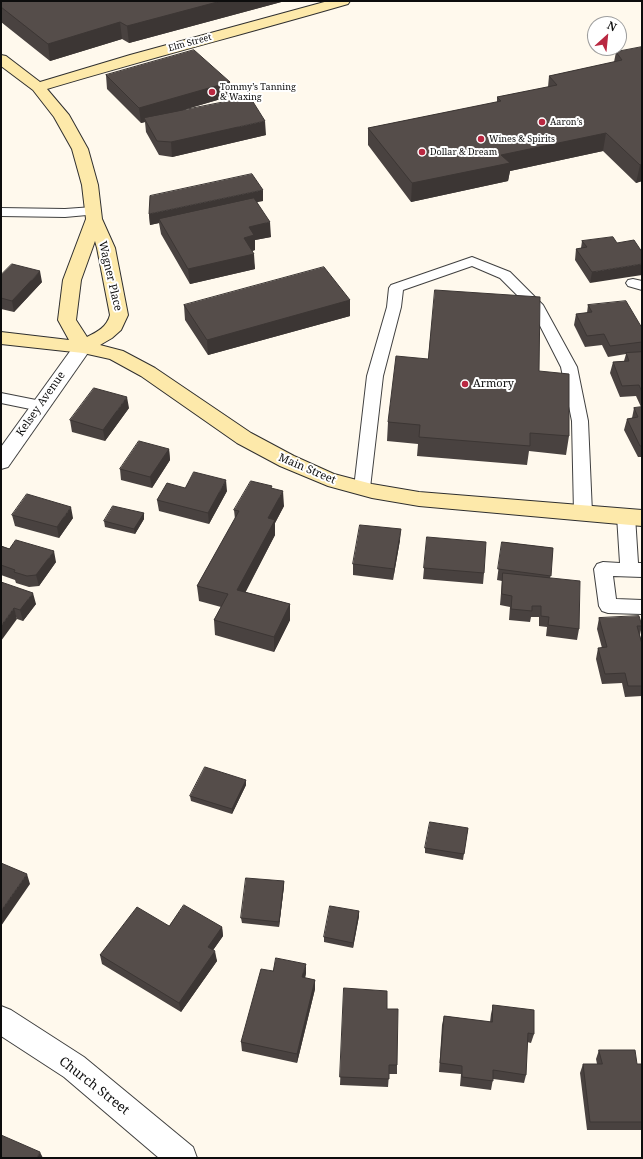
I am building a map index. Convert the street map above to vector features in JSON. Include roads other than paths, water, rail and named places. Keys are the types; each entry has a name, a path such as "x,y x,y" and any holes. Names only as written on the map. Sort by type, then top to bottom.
{"main road":[{"name":"Elm Street","path":"38,87 135,58 343,1"},
{"name":"Wagner Place","path":"1,60 38,87 61,115 80,149 90,185 94,215 106,248 119,315 119,321 113,328 83,347 67,320 72,280 94,215"},
{"name":"Main Street","path":"1,338 83,347 116,355 134,363 244,438 287,461 328,479 362,488 419,499 634,517"}],"street":[{"name":"Kelsey Avenue","path":"1,462 83,347"},
{"name":"Church Street","path":"1,1020 74,1067 182,1158"}],"lane":[{"path":"1,212 94,215"},
{"path":"362,488 375,376 394,307 396,288 472,261 505,275 538,308 568,367 580,421 583,513"},
{"path":"1,398 40,406"},
{"path":"634,517 635,570 603,569 608,606 642,607"}],"place":[{"name":"Tommy’s Tanning & Waxing","path":"212,92"},
{"name":"Aaron’s","path":"542,122"},
{"name":"Wines & Spirits","path":"481,139"},
{"name":"Dollar & Dream","path":"422,152"},
{"name":"Armory","path":"465,384"}]}
